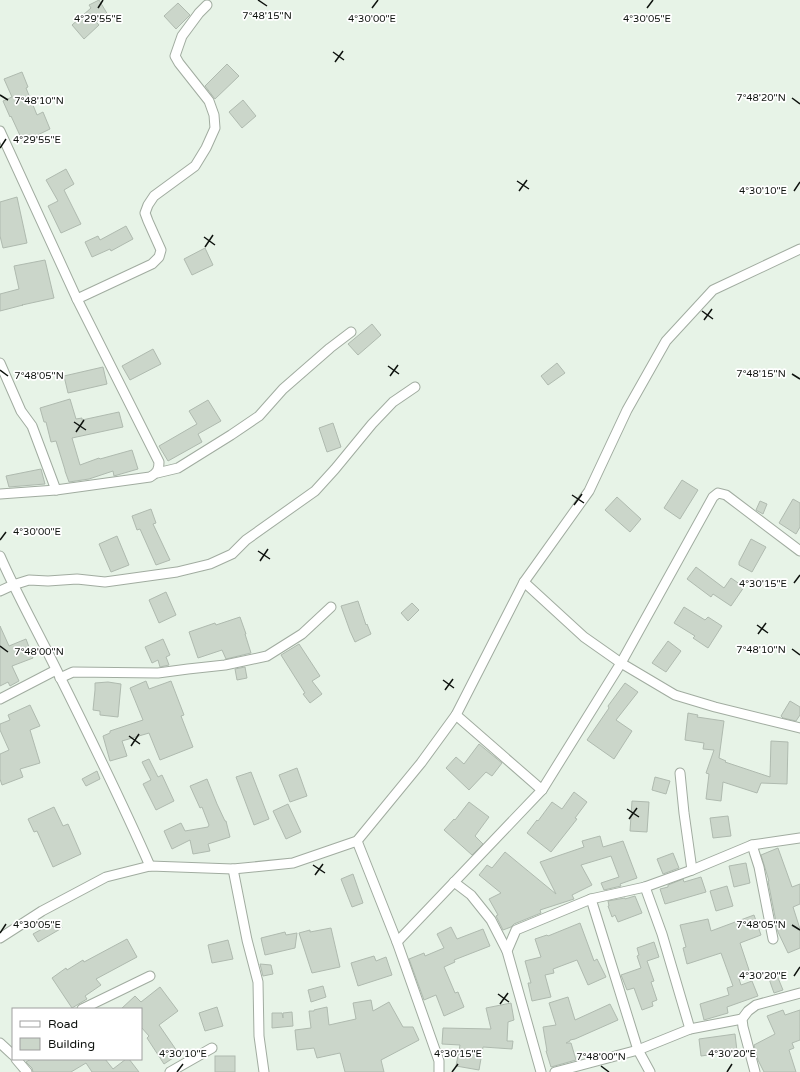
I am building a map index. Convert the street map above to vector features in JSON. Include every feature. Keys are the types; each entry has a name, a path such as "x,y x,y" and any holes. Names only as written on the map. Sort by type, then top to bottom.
{"street":[{"path":"77,299 152,264 159,258 161,250 145,212 148,205 154,196 195,166 206,148 215,128 214,115 209,101 175,56 182,36 199,13 207,5"},
{"path":"0,131 77,299 159,462 157,473"},
{"path":"0,938 42,911 106,877 150,866 233,868 293,863 357,842 421,763 456,715 524,582 589,491 627,410 666,341 713,290 800,249"},
{"path":"0,494 56,490 150,477 157,473 178,468 259,416 283,389 330,348 351,332"},
{"path":"0,363 21,411 32,426 56,490"},
{"path":"0,591 28,580 77,580 105,582 177,572 210,564 232,554 246,540 315,491 372,424 393,402 415,387"},
{"path":"397,942 542,790 621,663 713,497 718,493 726,495 800,552"},
{"path":"0,556 132,825 150,866"},
{"path":"524,582 584,637 621,663 675,694 714,707 800,728"},
{"path":"0,698 58,674 73,672 158,673 225,665 267,656 302,634 332,608"},
{"path":"456,715 542,790"},
{"path":"680,773 692,870"},
{"path":"507,951 516,930 591,899 645,887 692,870 752,845 800,838"},
{"path":"357,842 397,942 439,1061 440,1072"},
{"path":"752,845 759,867 773,939"},
{"path":"233,868 247,940 258,982 258,1036 264,1072"},
{"path":"454,882 471,895 491,920 507,951 542,1072"},
{"path":"645,887 662,934 690,1029"},
{"path":"591,899 638,1050 650,1072"},
{"path":"84,1008 150,976"},
{"path":"555,1072 638,1050 690,1029 742,1019 748,1011 756,1005 800,993"},
{"path":"742,1019 755,1072"},
{"path":"0,1043 12,1055"},
{"path":"170,1072 212,1048"},
{"path":"17,1060 27,1072"}],"building":[{"path":"99,0 108,15 96,22 99,25 84,39 72,25 91,8 89,5"},
{"path":"178,3 190,15 176,29 164,16"},
{"path":"227,64 239,76 215,99 205,86"},
{"path":"22,72 28,87 26,88 37,115 43,112 50,129 23,142 3,101 12,97 4,79"},
{"path":"243,100 256,116 242,128 229,112"},
{"path":"66,169 74,184 64,190 81,224 61,233 48,206 58,201 46,180"},
{"path":"17,197 27,243 3,248 0,236 0,202"},
{"path":"126,226 133,239 111,251 110,249 92,257 85,242 98,236 100,240"},
{"path":"205,248 213,265 192,275 184,259"},
{"path":"45,260 54,298 0,311 0,294 19,289 14,266"},
{"path":"372,324 381,335 358,355 348,344"},
{"path":"153,349 161,364 130,380 122,366"},
{"path":"557,363 565,373 548,385 541,376"},
{"path":"103,367 107,384 68,393 64,376"},
{"path":"70,399 76,419 82,418 82,420 119,412 123,427 72,438 80,465 99,458 100,459 132,450 138,469 114,476 113,471 89,479 69,482 56,441 51,442 46,422 44,422 40,408"},
{"path":"208,400 221,421 198,434 202,442 168,461 159,446 197,424 189,411"},
{"path":"333,423 341,447 327,452 319,428"},
{"path":"41,469 45,484 9,487 6,476"},
{"path":"682,480 698,490 680,519 664,508"},
{"path":"617,497 641,519 630,532 605,510"},
{"path":"793,499 800,503 800,527 796,534 779,523"},
{"path":"760,501 767,504 763,514 756,510"},
{"path":"151,509 156,523 153,524 170,560 156,565 140,529 137,530 132,516"},
{"path":"117,536 129,565 111,572 99,544"},
{"path":"751,539 766,547 752,572 739,565 739,562"},
{"path":"696,567 724,588 731,578 744,587 731,606 713,594 711,597 687,579"},
{"path":"166,592 176,615 159,623 149,600"},
{"path":"358,601 366,625 367,624 371,634 355,642 341,606"},
{"path":"412,603 419,610 408,621 401,613"},
{"path":"684,607 705,620 708,617 722,626 708,648 693,638 695,636 674,623"},
{"path":"240,617 251,653 226,659 222,650 198,658 189,632 215,623 216,625"},
{"path":"0,626 9,646 26,639 33,658 12,666 19,681 10,686 8,682 0,686"},
{"path":"163,639 170,655 166,657 169,665 160,667 158,660 152,663 145,647"},
{"path":"668,641 681,651 666,672 652,663"},
{"path":"299,644 320,676 312,681 322,694 310,703 303,694 305,693 281,655"},
{"path":"245,667 247,678 237,680 235,669"},
{"path":"146,681 149,689 171,681 184,715 181,716 193,747 160,760 149,733 122,741 127,756 110,761 103,736 110,733 110,731 143,720 130,688"},
{"path":"108,682 121,684 118,717 100,715 100,711 93,710 95,683"},
{"path":"625,683 638,692 616,720 632,731 614,759 587,740 609,708 608,706"},
{"path":"790,701 800,707 800,715 796,721 783,718 781,716"},
{"path":"30,705 40,726 30,730 40,763 20,769 23,777 2,785 0,779 0,754 9,750 0,730 0,724 10,720 8,715"},
{"path":"688,713 698,715 697,717 724,721 719,758 726,761 725,762 770,777 771,741 788,742 787,784 761,783 757,793 723,782 721,801 706,799 709,774 706,773 714,750 703,749 704,743 685,740"},
{"path":"479,744 502,763 492,776 486,772 469,790 446,768 456,757 464,764"},
{"path":"149,759 158,777 162,775 174,801 156,810 143,784 151,780 142,762"},
{"path":"297,768 307,796 290,802 279,775"},
{"path":"97,771 100,779 86,786 82,779"},
{"path":"251,772 269,819 254,825 236,777"},
{"path":"655,777 670,781 666,794 652,790"},
{"path":"207,779 226,821 230,837 208,844 210,851 193,854 190,840 172,849 164,831 181,823 185,831 208,827 209,825 202,807 200,808 190,786"},
{"path":"574,792 587,802 575,818 577,819 551,852 527,833 552,802 562,809"},
{"path":"632,801 649,802 647,832 630,831"},
{"path":"469,802 489,817 475,836 483,844 472,855 444,830 454,819 455,820"},
{"path":"288,804 301,832 286,839 273,811"},
{"path":"54,807 63,826 68,824 81,854 53,867 37,831 34,832 28,819"},
{"path":"728,816 731,836 713,838 710,818"},
{"path":"600,836 603,847 623,841 637,878 620,884 621,886 604,890 601,883 619,877 611,856 581,865 592,885 572,895 574,899 540,910 541,913 503,930 496,916 498,915 489,899 501,893 479,875 487,865 492,868 505,852 556,894 540,862 584,847 582,841"},
{"path":"778,848 792,887 800,884 800,904 793,907 800,929 800,948 788,953 778,932 769,881 761,855"},
{"path":"673,853 679,868 663,874 657,859"},
{"path":"746,863 750,883 734,887 729,866"},
{"path":"353,874 363,903 352,907 341,879"},
{"path":"701,877 706,892 665,904 660,889 668,887 668,885 683,879 684,882"},
{"path":"727,886 733,906 716,911 710,891"},
{"path":"635,896 642,913 618,922 615,915 612,917 608,906 608,901"},
{"path":"754,915 761,935 740,943 749,971 738,976 741,985 752,981 758,996 727,1007 728,1013 704,1020 700,1004 729,995 727,988 733,986 721,953 687,964 683,948 686,947 680,925 708,919 711,931"},
{"path":"58,920 62,928 38,942 33,934"},
{"path":"580,923 594,961 597,959 606,977 588,985 577,960 553,969 554,973 545,975 551,997 532,1001 528,983 531,983 525,961 541,957 535,939 548,936"},
{"path":"451,927 457,939 483,929 490,946 454,960 455,962 444,967 455,993 458,992 464,1007 444,1016 436,995 424,1000 409,959 424,953 425,956 444,948 437,934"},
{"path":"331,928 340,967 312,973 299,933 310,930 310,932"},
{"path":"285,932 286,935 297,933 295,948 265,955 261,938"},
{"path":"127,939 137,957 96,979 101,985 85,996 87,999 72,1008 52,978 66,968 67,970 83,960 84,962"},
{"path":"228,940 233,959 212,963 208,945"},
{"path":"654,942 659,957 647,961 654,981 651,982 657,1000 652,1002 653,1006 642,1010 634,988 627,990 621,975 641,968 637,956 639,955 637,948"},
{"path":"374,956 376,961 386,957 392,975 358,986 351,963"},
{"path":"260,964 271,965 273,974 263,976"},
{"path":"776,973 783,990 774,993 768,976"},
{"path":"323,986 326,997 311,1002 308,990"},
{"path":"160,987 178,1011 159,1025 179,1054 164,1064 147,1038 149,1036 142,1028 142,1008 122,1008 135,996 141,1002"},
{"path":"568,997 575,1020 610,1004 618,1020 570,1040 566,1043 571,1043 576,1060 551,1067 546,1051 543,1027 556,1025 549,1003"},
{"path":"371,1000 373,1011 389,1002 403,1027 413,1027 419,1040 381,1060 384,1072 345,1072 340,1053 317,1058 314,1048 297,1050 295,1030 311,1028 309,1011 327,1007 329,1025 356,1019 353,1003"},
{"path":"511,1003 514,1020 508,1022 507,1041 513,1041 512,1049 483,1047 479,1070 456,1066 460,1045 442,1044 443,1028 491,1029 486,1008"},
{"path":"217,1007 223,1026 205,1031 199,1013"},
{"path":"783,1010 785,1015 800,1010 800,1040 792,1043 794,1048 789,1050 796,1072 764,1072 758,1060 754,1045 775,1034 767,1016"},
{"path":"292,1012 293,1026 272,1028 272,1013 282,1013 283,1018 283,1013"},
{"path":"735,1034 737,1051 701,1056 699,1039"},
{"path":"215,1056 235,1056 235,1072 215,1072"},
{"path":"29,1060 106,1060 113,1069 125,1060 130,1060 139,1072 92,1072 86,1063 71,1072 33,1072 32,1068 26,1062"}]}
